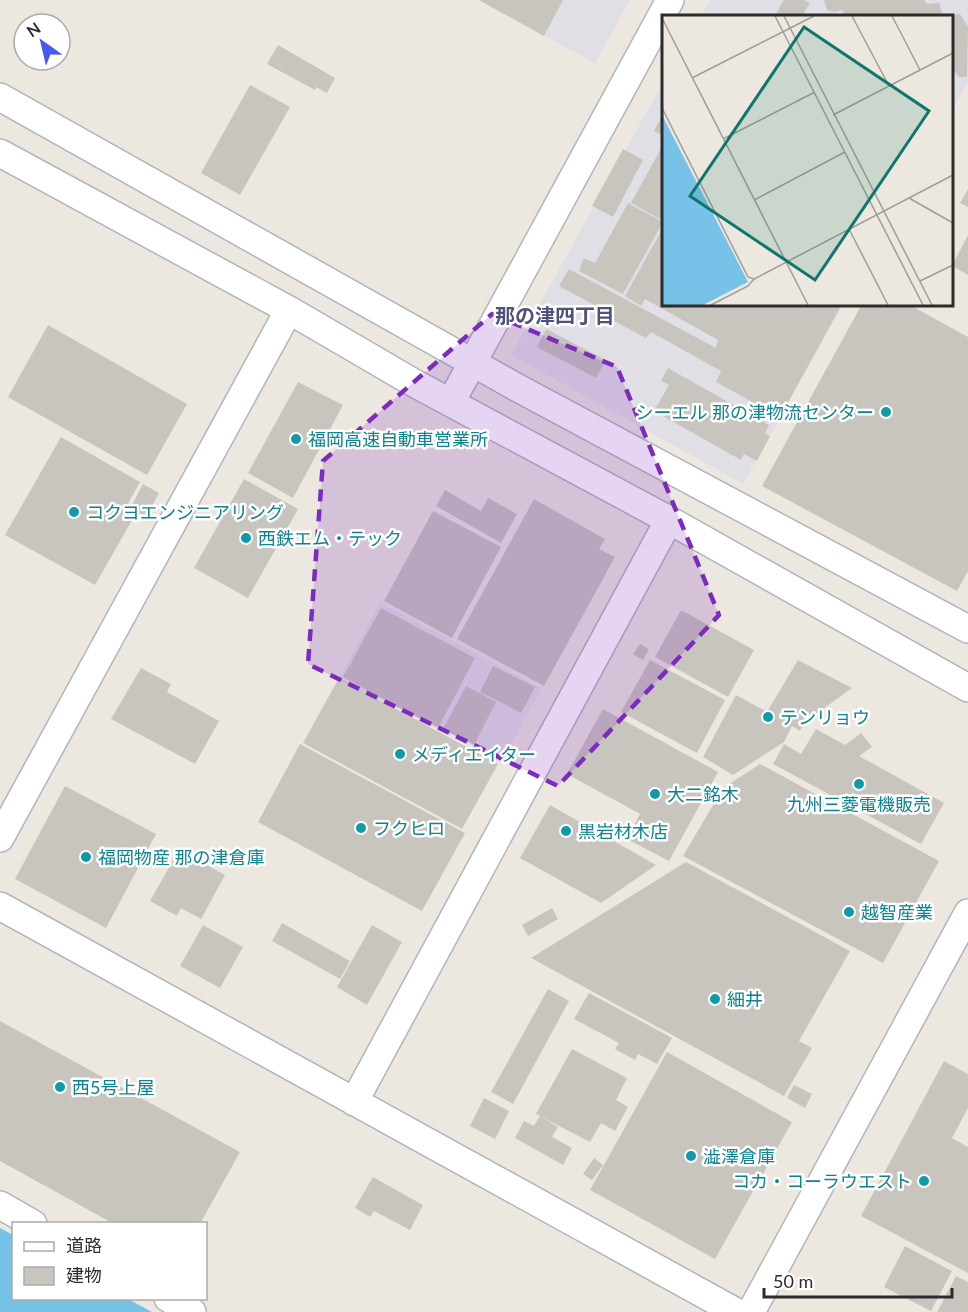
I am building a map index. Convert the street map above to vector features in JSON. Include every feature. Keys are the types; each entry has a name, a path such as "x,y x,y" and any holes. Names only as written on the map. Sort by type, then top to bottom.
{"street":[{"path":"451,402 660,4"},
{"path":"0,97 311,270 472,363 968,629"},
{"path":"0,153 669,520 968,688"},
{"path":"0,838 289,310"},
{"path":"354,1102 669,520"},
{"path":"0,906 735,1312"},
{"path":"751,1312 967,915"},
{"path":"0,1205 30,1222"},
{"path":"170,1300 192,1312"}],"highlighted area":[{"path":"492,314 617,367 719,615 558,786 308,664 323,461"}],"shaded area":[{"path":"478,0 630,0 595,63"},
{"path":"710,0 968,0 968,82 953,109 953,15 702,15"},
{"path":"662,85 662,306 842,306 743,484 511,355"},
{"path":"380,602 541,688 501,763 340,677"}],"water":[{"path":"0,1228 12,1234 12,1300 130,1300 152,1312 0,1312"}],"building":[{"path":"479,0 563,0 544,36"},
{"path":"784,0 804,0 810,3 803,15 776,15"},
{"path":"824,0 924,0 927,4 939,3 942,13 946,15 845,15 842,10 835,12 827,10"},
{"path":"960,14 968,27 967,77 959,77 953,70 952,15"},
{"path":"278,45 335,78 327,93 316,87 315,90 267,64"},
{"path":"250,85 290,107 240,195 201,173"},
{"path":"661,118 662,118 662,135 654,131"},
{"path":"662,147 662,216 660,219 631,203"},
{"path":"623,149 643,160 613,217 592,206"},
{"path":"968,189 968,207 960,203"},
{"path":"628,203 662,221 623,294 579,271 584,258 595,263"},
{"path":"662,230 662,306 841,306 780,417 716,382 721,371 651,332 646,338 610,319 611,314 559,286 569,269 716,348 718,340 645,299 641,306 625,296"},
{"path":"968,235 968,275 953,267"},
{"name":"シーエル 那の津物流センター","path":"861,306 912,306 968,337 968,571 957,591 762,486"},
{"path":"48,325 187,404 147,475 8,397"},
{"path":"546,329 606,360 596,378 537,347"},
{"path":"668,368 769,425 765,433 770,436 757,461 744,454 741,460 654,411 669,385 661,381"},
{"name":"福岡高速自動車営業所","path":"298,382 343,405 293,498 248,473"},
{"name":"コクヨエンジニアリング","path":"61,437 140,482 125,509 135,515 95,585 5,535"},
{"name":"西鉄エム・テック","path":"244,479 298,509 248,598 194,568"},
{"path":"143,484 159,493 146,517 130,509"},
{"path":"445,490 481,511 488,498 517,514 501,543 436,506"},
{"path":"534,499 605,539 599,549 615,557 544,686 457,639"},
{"path":"433,511 501,547 452,638 384,601"},
{"path":"381,608 475,658 438,728 343,677"},
{"path":"681,610 754,650 728,697 655,657"},
{"path":"640,644 649,649 643,660 633,654"},
{"path":"650,660 725,700 697,753 621,712"},
{"name":"テンリョウ","path":"798,660 852,688 805,722 800,731 792,726 784,742 733,775 703,757 736,695 767,712"},
{"path":"493,666 535,687 521,713 480,692"},
{"path":"141,668 171,684 167,692 219,721 195,764 111,719"},
{"name":"メディエイター","path":"339,678 498,764 462,829 303,743"},
{"path":"466,686 496,702 474,745 443,729"},
{"name":"大二銘木","path":"603,709 718,772 669,861 627,839 640,814 567,774"},
{"name":"九州三菱電機販売","path":"816,729 845,745 861,733 872,747 859,756 944,803 921,844 773,764 784,744 801,754"},
{"name":"フクヒロ","path":"300,744 465,833 422,911 258,822"},
{"name":"越智産業","path":"760,764 939,861 883,963 683,856 723,788"},
{"name":"福岡物産 那の津倉庫","path":"65,786 156,834 106,928 15,879"},
{"name":"黒岩材木店","path":"550,805 656,865 601,903 520,858"},
{"path":"179,850 225,875 201,919 181,908 177,916 150,901"},
{"name":"細井","path":"686,862 850,951 799,1041 812,1048 784,1096 531,958"},
{"path":"552,908 558,919 528,936 522,925"},
{"path":"282,923 350,961 340,979 272,941"},
{"path":"203,925 243,947 220,988 180,966"},
{"path":"372,925 402,942 367,1005 337,987"},
{"path":"548,989 569,1001 513,1104 491,1092"},
{"path":"589,993 672,1038 657,1064 638,1054 635,1060 615,1049 619,1043 574,1019"},
{"name":"西5号上屋","path":"0,1021 240,1152 201,1222 110,1222 0,1161"},
{"path":"572,1049 627,1078 616,1100 628,1107 615,1131 601,1123 590,1142 536,1114"},
{"name":"澁澤倉庫","path":"667,1052 792,1122 715,1259 590,1190"},
{"name":"コカ・コーラウエスト","path":"944,1061 968,1074 968,1108 952,1138 968,1147 968,1273 861,1216"},
{"path":"794,1085 812,1094 805,1108 787,1098"},
{"path":"484,1098 509,1111 495,1139 470,1126"},
{"path":"540,1116 558,1127 552,1137 572,1148 563,1165 515,1138 524,1121 534,1126"},
{"path":"594,1158 603,1165 592,1180 583,1174"},
{"path":"373,1177 423,1205 410,1230 374,1211 370,1217 355,1208"},
{"path":"905,1246 952,1271 931,1311 884,1287"},
{"path":"956,1276 968,1282 968,1312 937,1312"}],"place":[{"name":"シーエル 那の津物流センター","path":"886,412"},
{"name":"福岡高速自動車営業所","path":"296,439"},
{"name":"コクヨエンジニアリング","path":"74,512"},
{"name":"西鉄エム・テック","path":"246,538"},
{"name":"テンリョウ","path":"768,717"},
{"name":"メディエイター","path":"400,754"},
{"name":"九州三菱電機販売","path":"859,784"},
{"name":"大二銘木","path":"655,794"},
{"name":"フクヒロ","path":"361,828"},
{"name":"黒岩材木店","path":"566,831"},
{"name":"福岡物産 那の津倉庫","path":"86,857"},
{"name":"越智産業","path":"849,912"},
{"name":"細井","path":"715,999"},
{"name":"西5号上屋","path":"60,1087"},
{"name":"澁澤倉庫","path":"691,1156"},
{"name":"コカ・コーラウエスト","path":"924,1181"}],"district":[{"name":"那の津四丁目","path":"555,315"}]}
